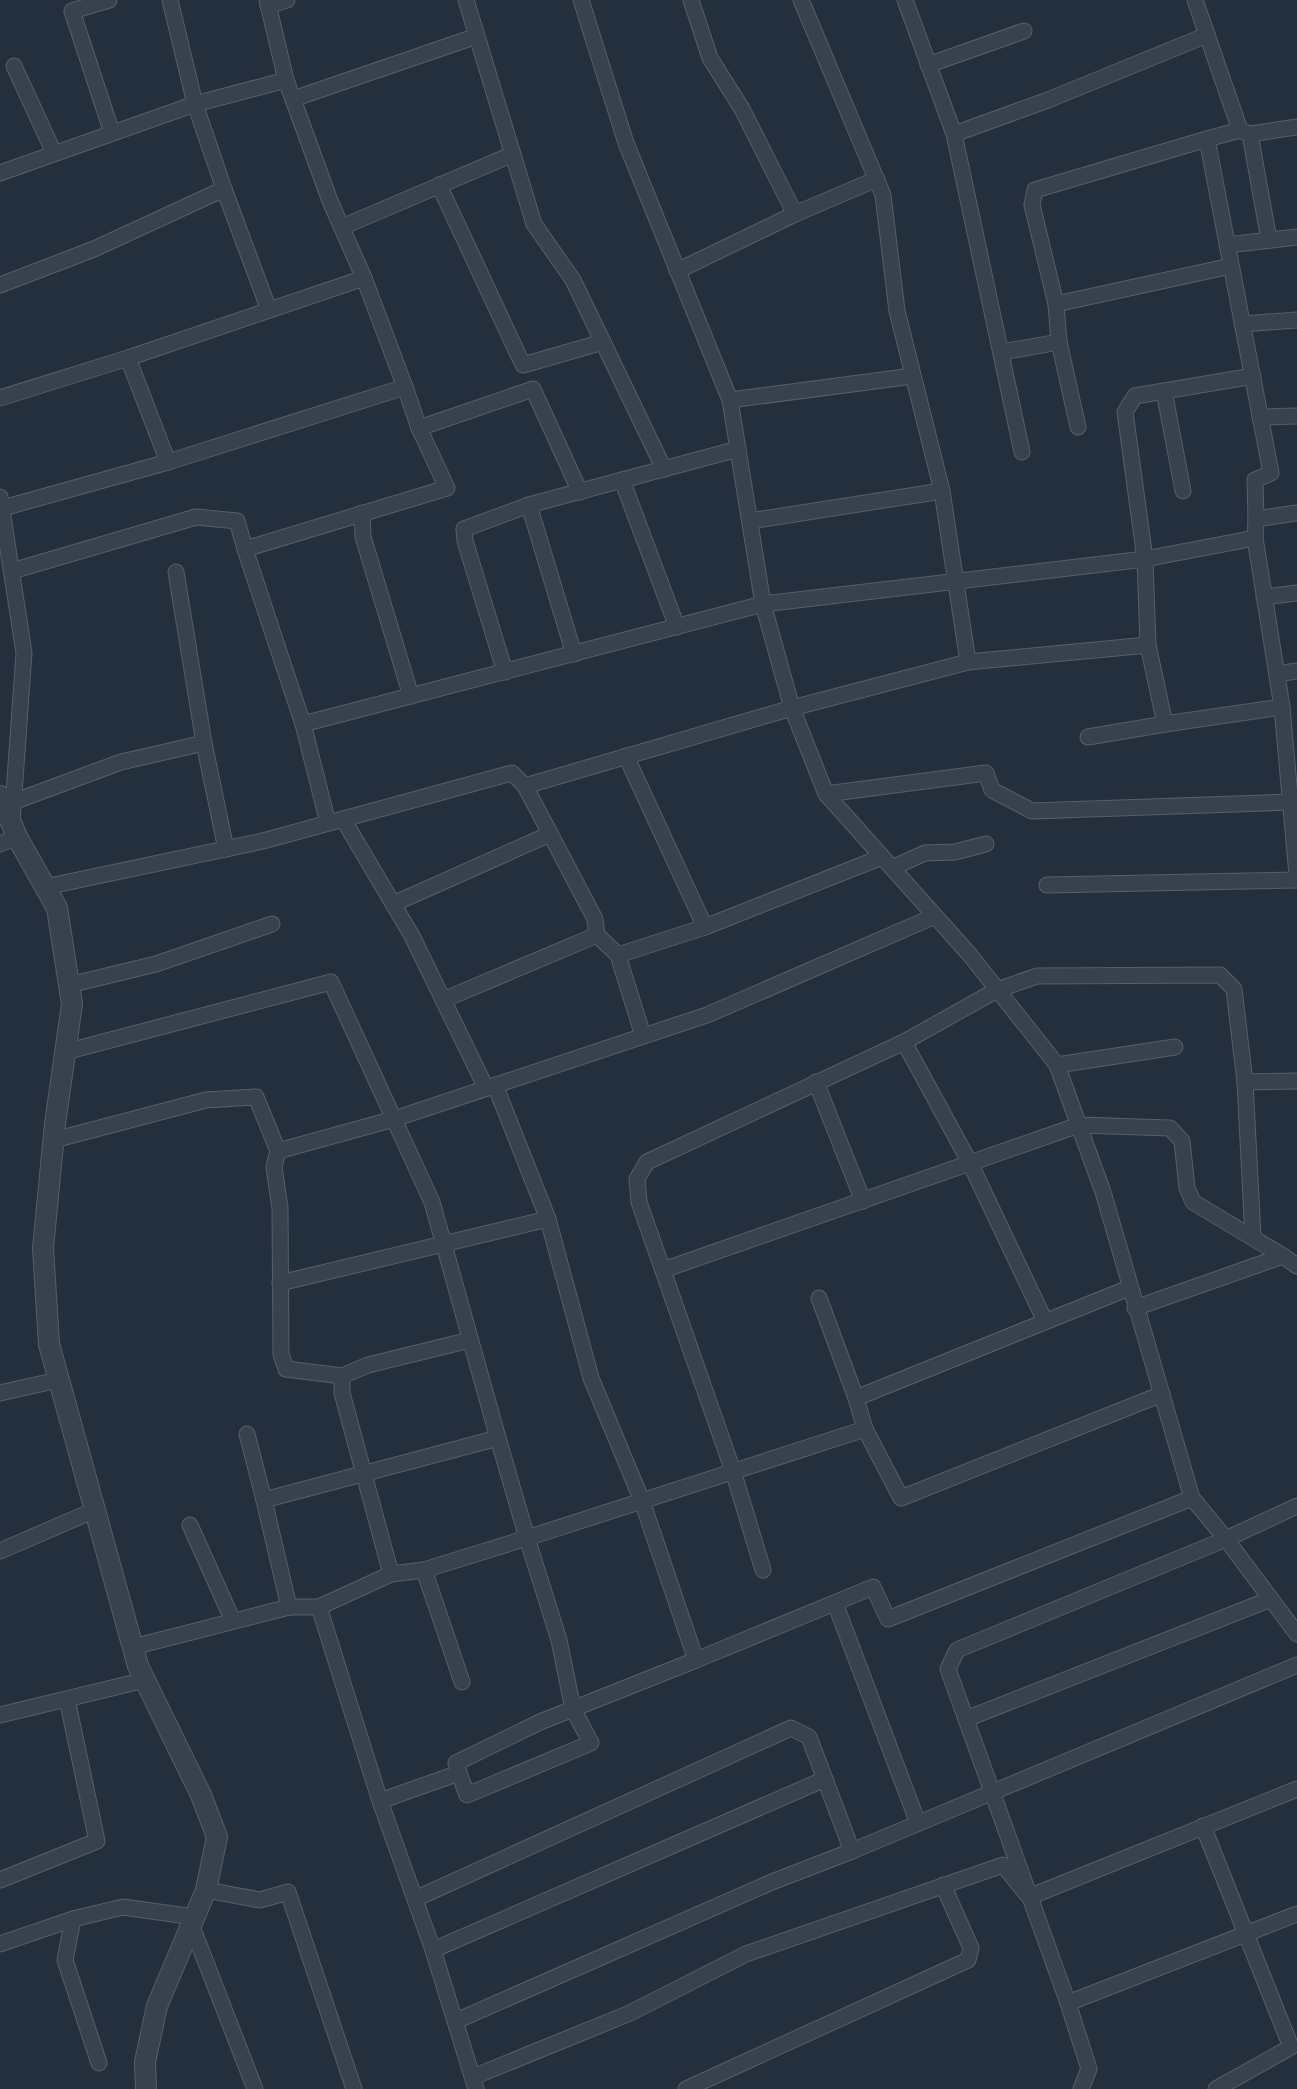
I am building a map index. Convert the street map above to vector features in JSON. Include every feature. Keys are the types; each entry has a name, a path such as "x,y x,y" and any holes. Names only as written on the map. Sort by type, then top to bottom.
{"street":[{"path":"109,0 71,5 112,133"},
{"path":"170,0 195,104 269,310"},
{"path":"245,549 447,488 419,428 364,278 286,80 268,3 287,0"},
{"path":"466,0 534,224 573,280 664,469"},
{"path":"581,0 626,143 730,400 763,604 792,708 826,794 935,916 1057,1065 1103,1192 1129,1288 1192,1498 1226,1539 1297,1634"},
{"path":"691,0 710,58 742,109 795,214"},
{"path":"801,0 883,195 897,311 942,490 968,662"},
{"path":"905,0 954,134 1002,352 1002,369 1022,452"},
{"path":"1195,0 1245,132 1269,240"},
{"path":"928,65 1024,31"},
{"path":"954,134 1048,100 1207,35"},
{"path":"293,99 477,36"},
{"path":"14,66 54,153"},
{"path":"0,173 195,104 286,80"},
{"path":"1078,427 1059,342 1056,304 1032,205 1035,190 1207,139 1245,132 1297,127"},
{"path":"1047,885 1297,877 1290,802 1292,750 1282,707 1255,538 1255,480 1271,473 1207,139"},
{"path":"342,227 513,154"},
{"path":"677,271 795,214 877,179"},
{"path":"439,185 580,492"},
{"path":"0,285 94,249 224,189"},
{"path":"1227,245 1297,237"},
{"path":"1056,304 1231,266"},
{"path":"0,398 128,358 364,278"},
{"path":"1242,324 1297,320"},
{"path":"523,365 603,342"},
{"path":"1002,352 1059,342"},
{"path":"128,358 168,462"},
{"path":"730,400 913,376"},
{"path":"1165,724 1148,645 1145,559 1125,412 1135,396 1252,376"},
{"path":"146,2089 145,2062 157,2006 206,1890 217,1838 201,1795 144,1680 49,1344 43,1248 54,1140 72,1004 57,908 10,835 7,799 24,653 1,502 168,462 405,387"},
{"path":"419,428 533,389"},
{"path":"1164,391 1183,491"},
{"path":"1260,417 1297,416"},
{"path":"505,672 464,529 529,505 738,449"},
{"path":"622,480 677,627"},
{"path":"750,521 942,490"},
{"path":"529,505 574,654"},
{"path":"362,513 363,537 411,696"},
{"path":"1256,519 1297,513"},
{"path":"12,571 196,517 237,521 303,724 328,823"},
{"path":"303,724 763,604 1145,559 1255,538"},
{"path":"176,572 204,743 226,849"},
{"path":"1264,597 1297,593"},
{"path":"525,786 792,708 968,662 1148,645"},
{"path":"1277,674 1297,671"},
{"path":"1088,737 1282,707"},
{"path":"7,799 121,762 204,743"},
{"path":"626,756 705,927"},
{"path":"45,887 226,849 512,773 525,786 595,919 597,935 618,955 643,1036"},
{"path":"826,794 986,773 992,790 1032,811 1290,802"},
{"path":"343,819 393,904 490,1086 548,1219 591,1378 642,1501 696,1660"},
{"path":"393,904 550,834"},
{"path":"618,955 887,863 925,853 955,852 986,844"},
{"path":"278,1151 394,1119 707,1015 935,916"},
{"path":"69,985 156,964 272,924"},
{"path":"443,999 597,935"},
{"path":"763,1569 733,1471 639,1202 638,1179 646,1162 904,1042 997,990 1037,976 1220,975 1234,989 1245,1082 1253,1238"},
{"path":"65,1052 331,982 432,1202 498,1438 559,1640 573,1709 591,1743 466,1795 456,1763 573,1709 873,1587 888,1619 1192,1498"},
{"path":"904,1042 970,1163 1046,1321"},
{"path":"1057,1065 1175,1047"},
{"path":"1245,1082 1297,1081"},
{"path":"816,1082 863,1200"},
{"path":"54,1140 206,1100 256,1097 278,1151 274,1167 280,1208 281,1354 286,1369 342,1376 368,1365 470,1341"},
{"path":"663,1270 1079,1125 1170,1128 1182,1141 1187,1188 1193,1202 1297,1266"},
{"path":"280,1283 548,1219"},
{"path":"1135,1308 1283,1256"},
{"path":"856,1398 1129,1288"},
{"path":"819,1298 865,1429 901,1498 1162,1394"},
{"path":"342,1376 342,1393 391,1574"},
{"path":"0,1393 58,1380"},
{"path":"133,1647 289,1607 320,1606 391,1574 424,1570 865,1429"},
{"path":"247,1434 289,1607"},
{"path":"264,1500 498,1438"},
{"path":"1081,2089 1089,2069 1068,2003 990,1793 948,1669 957,1650 1226,1539 1297,1506"},
{"path":"0,1551 95,1510"},
{"path":"190,1524 233,1621"},
{"path":"424,1570 462,1682"},
{"path":"966,1719 1271,1599"},
{"path":"835,1603 918,1823"},
{"path":"320,1606 380,1801 433,1950 475,2083 630,2013 746,1954 943,1885 1003,1865 1029,1897"},
{"path":"456,2021 772,1882 852,1851 1297,1665"},
{"path":"0,1715 144,1680"},
{"path":"0,1880 97,1841 67,1699"},
{"path":"415,1899 791,1728 809,1737 852,1851"},
{"path":"380,1801 459,1773"},
{"path":"433,1950 825,1779"},
{"path":"1029,1897 1297,1790"},
{"path":"1203,1826 1246,1935 1295,2049 1216,2089"},
{"path":"686,2089 968,1960 971,1948 943,1885"},
{"path":"206,1890 260,1900 288,1892 354,2089"},
{"path":"0,1944 73,1919 123,1907 193,1921"},
{"path":"1068,2003 1297,1914"},
{"path":"73,1919 65,1960 99,2063"},
{"path":"193,1921 255,2089"}]}
